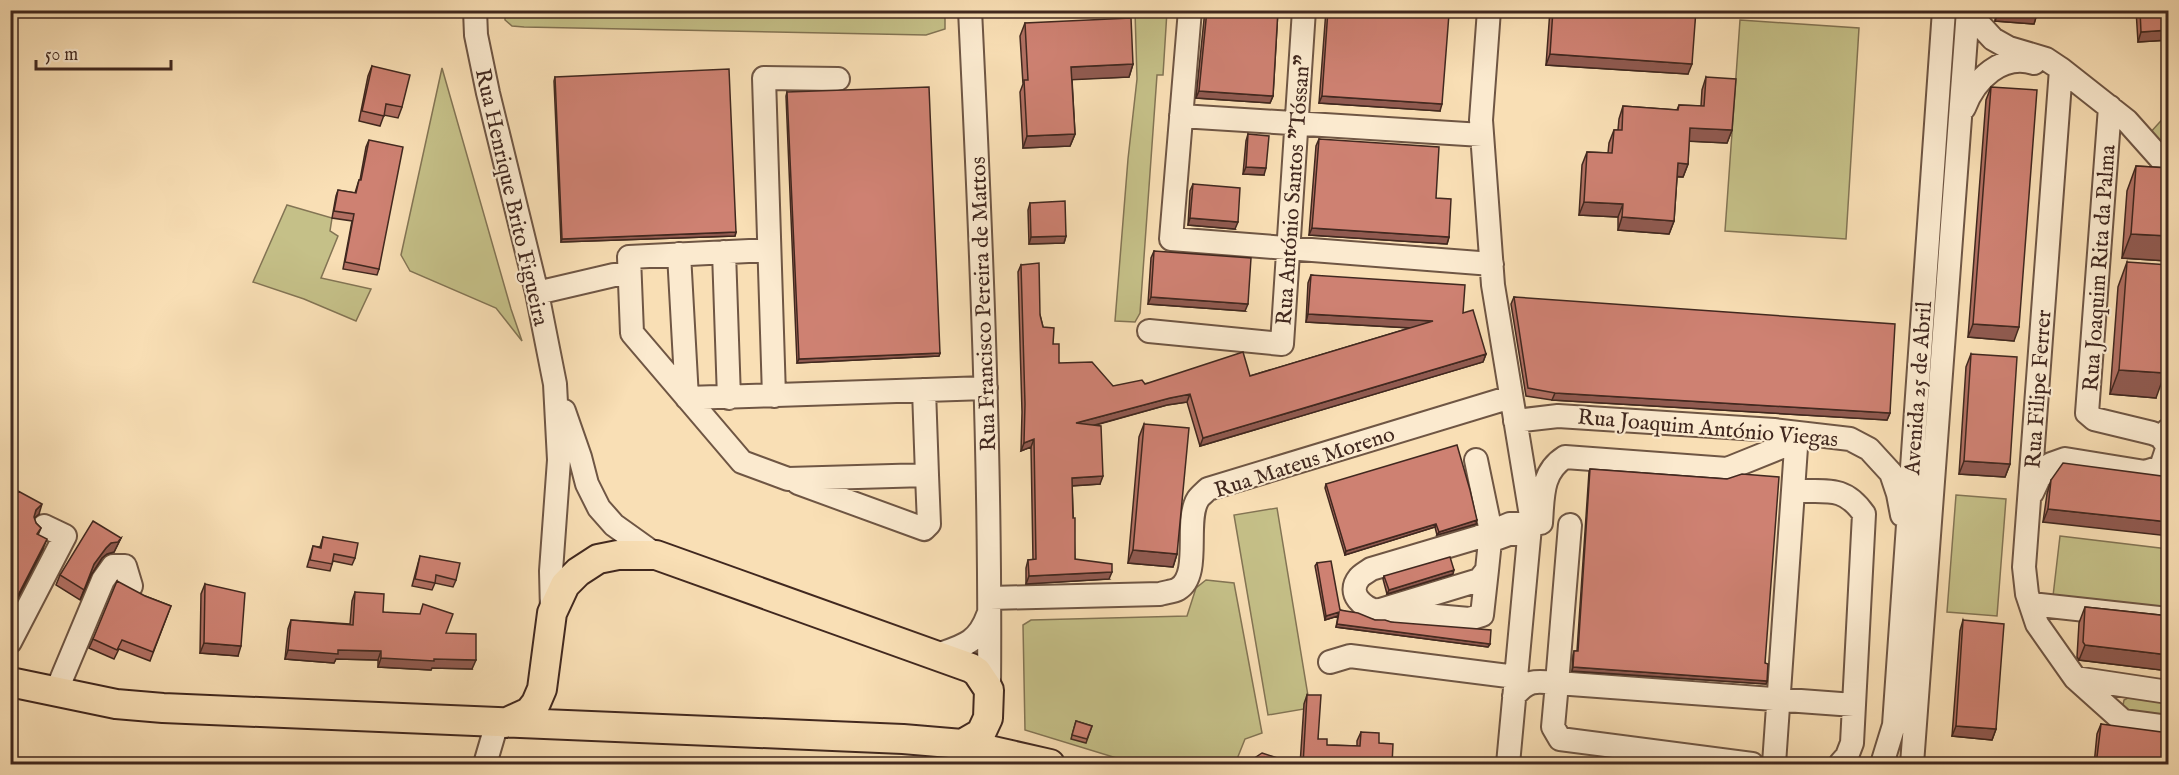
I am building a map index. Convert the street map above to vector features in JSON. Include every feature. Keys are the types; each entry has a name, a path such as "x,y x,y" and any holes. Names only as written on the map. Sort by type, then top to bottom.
{"main road":[{"path":"501,723 529,712 536,703 542,689 552,613 565,585 578,572 598,559 618,555 656,555 937,655 977,672 989,694 1003,735 1022,757"},
{"path":"10,682 116,704 163,708 903,739 962,744 989,757 1022,757 1050,765"},
{"path":"542,689 548,704 570,726"},
{"path":"962,744 974,739 986,725 989,694"}],"street":[{"name":"Rua Henrique Brito Figueira","path":"475,10 476,34 488,93 537,293 555,384"},
{"name":"Rua Francisco Pereira de Mattos","path":"970,10 986,388 990,604 989,694"},
{"path":"1190,10 1171,239 1492,264"},
{"name":"Rua António Santos \"Tóssan\"","path":"1149,331 1282,344 1304,10"},
{"path":"1489,10 1482,135 1492,285 1531,516 1508,765"},
{"name":"Avenida 25 de Abril","path":"1882,765 1894,725 1944,10"},
{"path":"1968,11 1993,39 2009,48 2046,59 2060,78"},
{"name":"Avenida 25 de Abril","path":"1912,765 1968,11"},
{"path":"1960,121 1968,97 1978,82 1988,72 2015,60 2045,67 2110,107 2127,121 2169,167"},
{"path":"774,396 764,78 838,79"},
{"name":"Rua Filipe Ferrer","path":"2060,78 2024,567 2026,594 2037,624 2075,678 2123,721 2169,727"},
{"name":"Rua Joaquim Rita da Palma","path":"2110,107 2087,413 2094,419 2168,437"},
{"path":"1181,116 1482,135"},
{"path":"769,250 629,256 632,333 742,462 924,530 929,524 924,390"},
{"path":"724,252 729,398"},
{"path":"679,254 687,398"},
{"path":"537,293 614,275 629,275"},
{"path":"555,384 587,484 599,508 614,525 656,555"},
{"path":"552,613 551,572 560,460 555,384"},
{"path":"687,398 986,388"},
{"name":"Rua Mateus Moreno","path":"990,604 1160,594 1178,589 1187,579 1189,572 1194,511 1198,499 1208,489 1511,397"},
{"name":"Rua Joaquim António Viegas","path":"1515,422 1558,416 1797,433 1850,439 1869,449 1891,473 1898,494 1907,540"},
{"path":"2034,419 2048,452 2065,459 2145,472 2161,467 2168,437"},
{"path":"1774,765 1797,433"},
{"path":"1526,571 1540,535 1543,488 1549,471 1565,457 1727,469 1784,447 1797,433"},
{"path":"2029,500 2039,478 2051,464 2065,459"},
{"path":"1476,460 1491,536 1482,615 1469,619 1377,611 1366,608 1359,602 1355,586 1358,578 1371,569 1491,536 1530,529"},
{"path":"788,479 927,475"},
{"path":"1794,491 1840,492 1855,500 1864,514 1852,743 1847,756 1840,765"},
{"path":"1570,525 1553,727 1560,739 1752,765"},
{"path":"10,642 65,536 44,526"},
{"path":"56,692 103,580 113,566 126,566 131,586"},
{"path":"1377,611 1479,580 1487,570"},
{"path":"937,655 974,639 983,628 990,604"},
{"path":"2031,604 2169,619"},
{"path":"1330,662 1350,656 1515,687 1534,681 1854,705"},
{"path":"2075,678 2169,692"},
{"path":"485,765 501,723"}],"shaded area":[{"path":"945,10 945,29 926,35 524,27 512,26 505,20 505,11"},
{"path":"1135,11 1167,11 1163,75 1157,75 1140,313 1135,322 1115,321 1137,79"},
{"path":"1740,20 1859,28 1846,239 1725,231"},
{"path":"442,68 522,341 496,308 410,271 401,255"},
{"path":"2168,113 2168,157 2149,134"},
{"path":"287,205 332,218 330,231 338,236 321,278 371,289 356,321 304,299 253,282"},
{"path":"1956,495 2006,499 1997,616 1947,612"},
{"path":"1277,508 1310,708 1268,715 1234,515"},
{"path":"2060,536 2168,549 2168,610 2053,596"},
{"path":"1206,580 1234,583 1262,733 1245,739 1235,764 1136,764 1025,730 1023,625 1031,620 1187,616 1196,588"},
{"path":"2130,697 2168,703 2168,716 2128,710 2123,705 2124,700"}],"building":[{"path":"1207,10 1278,10 1273,96 1199,91"},
{"path":"1328,10 1400,10 1449,14 1442,104 1322,96"},
{"path":"1553,10 1696,10 1692,64 1550,54"},
{"path":"1999,10 2038,10 2037,14"},
{"path":"2140,10 2169,10 2169,30 2141,32"},
{"path":"1131,18 1133,64 1071,67 1075,134 1027,136 1024,80 1028,80 1025,23"},
{"path":"372,66 410,75 402,107 386,104 384,116 362,111"},
{"path":"729,69 736,232 562,239 555,77"},
{"path":"1706,77 1736,79 1732,130 1690,128 1688,164 1678,163 1674,221 1622,217 1623,204 1584,202 1587,152 1612,153 1614,130 1622,130 1623,106 1678,110 1679,105 1704,106"},
{"path":"929,87 940,353 799,359 787,92"},
{"path":"1991,87 2037,90 2019,327 1973,324"},
{"path":"1248,134 1269,136 1266,168 1246,167"},
{"path":"1319,139 1439,147 1436,198 1451,199 1449,237 1312,228"},
{"path":"369,140 403,147 379,269 345,262 354,214 334,211 338,190 356,193"},
{"path":"2136,166 2169,168 2169,236 2131,234"},
{"path":"1193,184 1240,188 1238,222 1190,218"},
{"path":"1065,201 1066,236 1031,237 1030,203"},
{"path":"1154,251 1251,258 1248,304 1151,297"},
{"path":"2127,262 2169,265 2169,326 2165,373 2119,370"},
{"path":"1039,263 1040,315 1043,327 1054,328 1053,344 1059,344 1059,363 1092,362 1113,386 1142,380 1145,384 1243,352 1250,376 1433,321 1308,314 1311,275 1465,285 1463,313 1473,310 1486,354 1203,438 1190,394 1076,423 1101,426 1103,476 1072,478 1075,559 1112,564 1112,572 1029,576 1028,560 1036,559 1034,439 1024,443 1021,265"},
{"path":"1514,297 1895,324 1890,413 1555,393 1528,388"},
{"path":"1971,354 2017,357 2010,464 1964,461"},
{"path":"1144,424 1189,428 1177,554 1133,550"},
{"path":"1457,445 1477,520 1439,532 1436,524 1346,551 1326,484"},
{"path":"2063,463 2169,477 2169,522 2048,509 2051,480"},
{"path":"1590,469 1727,479 1742,474 1779,477 1765,663 1768,664 1767,681 1573,667 1574,651 1578,651"},
{"path":"18,491 42,504 36,510 34,517 41,528 37,534 47,539 15,601 10,599 10,529 14,522 10,520 10,505"},
{"path":"93,521 121,538 118,542 111,543 94,564 84,590 60,575"},
{"path":"323,537 358,543 355,558 334,554 332,564 310,560 313,546 321,548"},
{"path":"420,556 460,563 456,580 436,575 435,583 415,579"},
{"path":"1450,557 1454,570 1389,590 1384,576"},
{"path":"1331,561 1340,610 1358,613 1375,620 1491,630 1490,644 1337,624 1339,612 1326,616 1317,563"},
{"path":"117,581 145,596 171,606 153,652 122,640 117,650 93,639"},
{"path":"205,584 245,593 241,646 204,643"},
{"path":"355,592 384,594 383,612 420,614 423,604 453,614 446,633 476,634 476,660 434,659 434,661 381,658 381,651 338,650 338,654 288,650 291,620 353,625"},
{"path":"2085,607 2169,616 2169,655 2085,645 2083,642"},
{"path":"1963,620 2004,624 1996,729 1956,726"},
{"path":"1307,695 1321,695 1318,739 1327,739 1327,745 1360,746 1361,732 1379,733 1379,743 1393,744 1392,765 1303,765"},
{"path":"1076,721 1092,726 1087,739 1072,735"},
{"path":"2101,724 2169,733 2169,765 2096,765"},
{"path":"1262,753 1299,765 1249,765 1250,761"},
{"path":"1457,760 1490,765 1456,765"}]}
